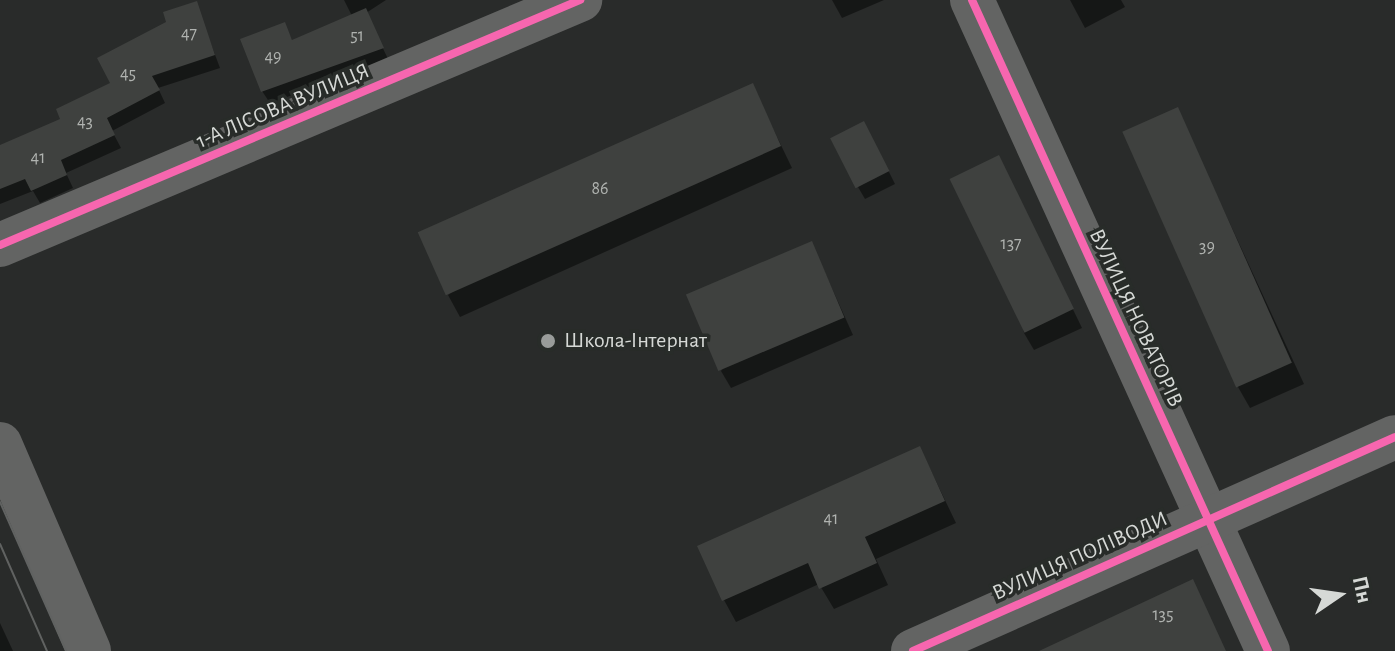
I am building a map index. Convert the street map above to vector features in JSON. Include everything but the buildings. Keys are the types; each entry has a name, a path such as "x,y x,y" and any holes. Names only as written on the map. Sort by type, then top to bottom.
{"street":[{"name":"1-А ЛІСОВА ВУЛИЦЯ","path":"0,245 580,0"},
{"name":"ВУЛИЦЯ НОВАТОРІВ","path":"972,0 1268,651"},
{"name":"ВУЛИЦЯ ПОЛІВОДИ","path":"913,651 1395,437"},
{"path":"0,444 89,651"}],"tram line":[{"path":"0,502 66,651"},
{"path":"0,544 47,651"}],"cycle path":[{"path":"0,245 580,0"},
{"path":"972,0 1268,651"},
{"path":"913,651 1395,437"}],"place":[{"name":"Школа-Інтернат","path":"548,341"}]}
